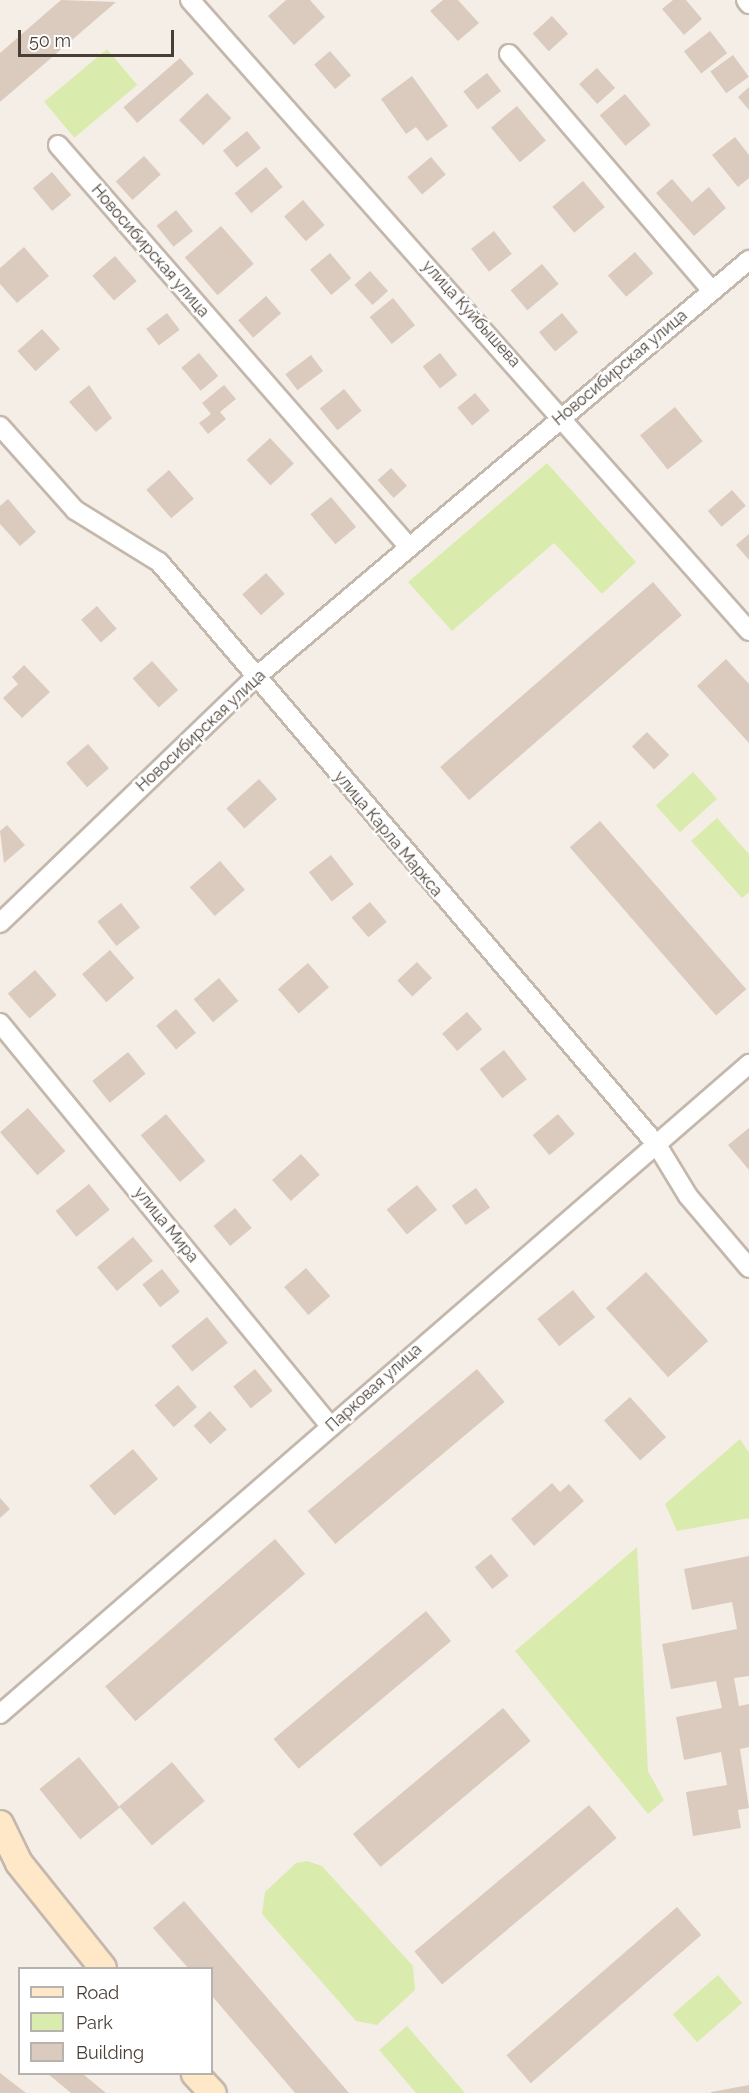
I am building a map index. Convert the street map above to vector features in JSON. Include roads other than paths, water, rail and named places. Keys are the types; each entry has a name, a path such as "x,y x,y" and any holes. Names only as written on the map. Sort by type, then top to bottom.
{"street":[{"name":"улица Куйбышева","path":"190,0 562,416 749,631"},
{"path":"746,0 749,4"},
{"path":"509,54 712,291"},
{"name":"Новосибирская улица","path":"58,145 408,546"},
{"name":"Новосибирская улица","path":"0,923 256,676 749,260"},
{"name":"улица Карла Маркса","path":"0,426 75,510 159,562 657,1144 688,1196 749,1268"},
{"name":"улица Мира","path":"0,1023 331,1427"},
{"name":"Парковая улица","path":"0,1713 749,1064"},
{"path":"0,1824 19,1863 102,1967"},
{"path":"197,2075 213,2093"}]}
